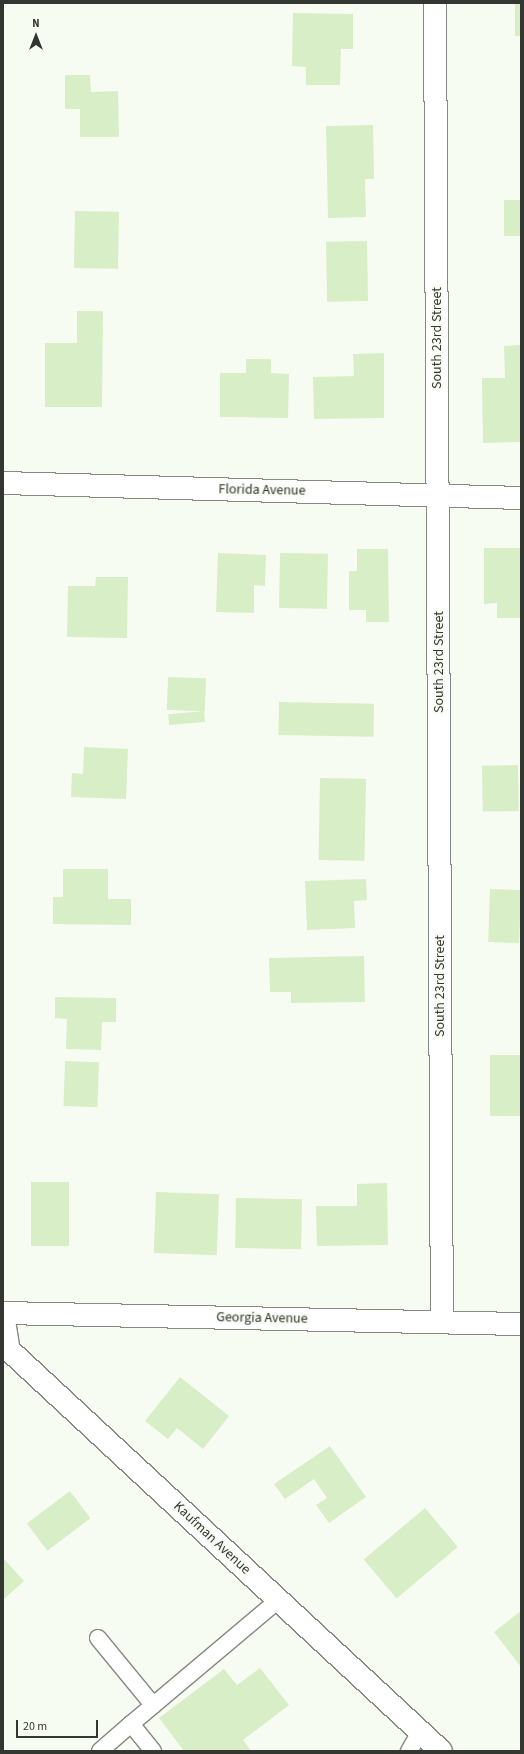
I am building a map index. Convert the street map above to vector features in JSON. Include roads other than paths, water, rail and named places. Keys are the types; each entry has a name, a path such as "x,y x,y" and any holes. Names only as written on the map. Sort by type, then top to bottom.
{"street":[{"name":"South 23rd Street","path":"435,3 442,1321"},
{"name":"Florida Avenue","path":"3,483 438,494 521,498"},
{"name":"Georgia Avenue","path":"3,1314 442,1321 521,1324"},
{"name":"Kaufman Avenue","path":"3,1314 9,1350 441,1751"}],"lane":[{"path":"100,1751 278,1600"},
{"path":"98,1638 153,1705"},
{"path":"131,1724 153,1751"},
{"path":"409,1751 420,1732"}]}
